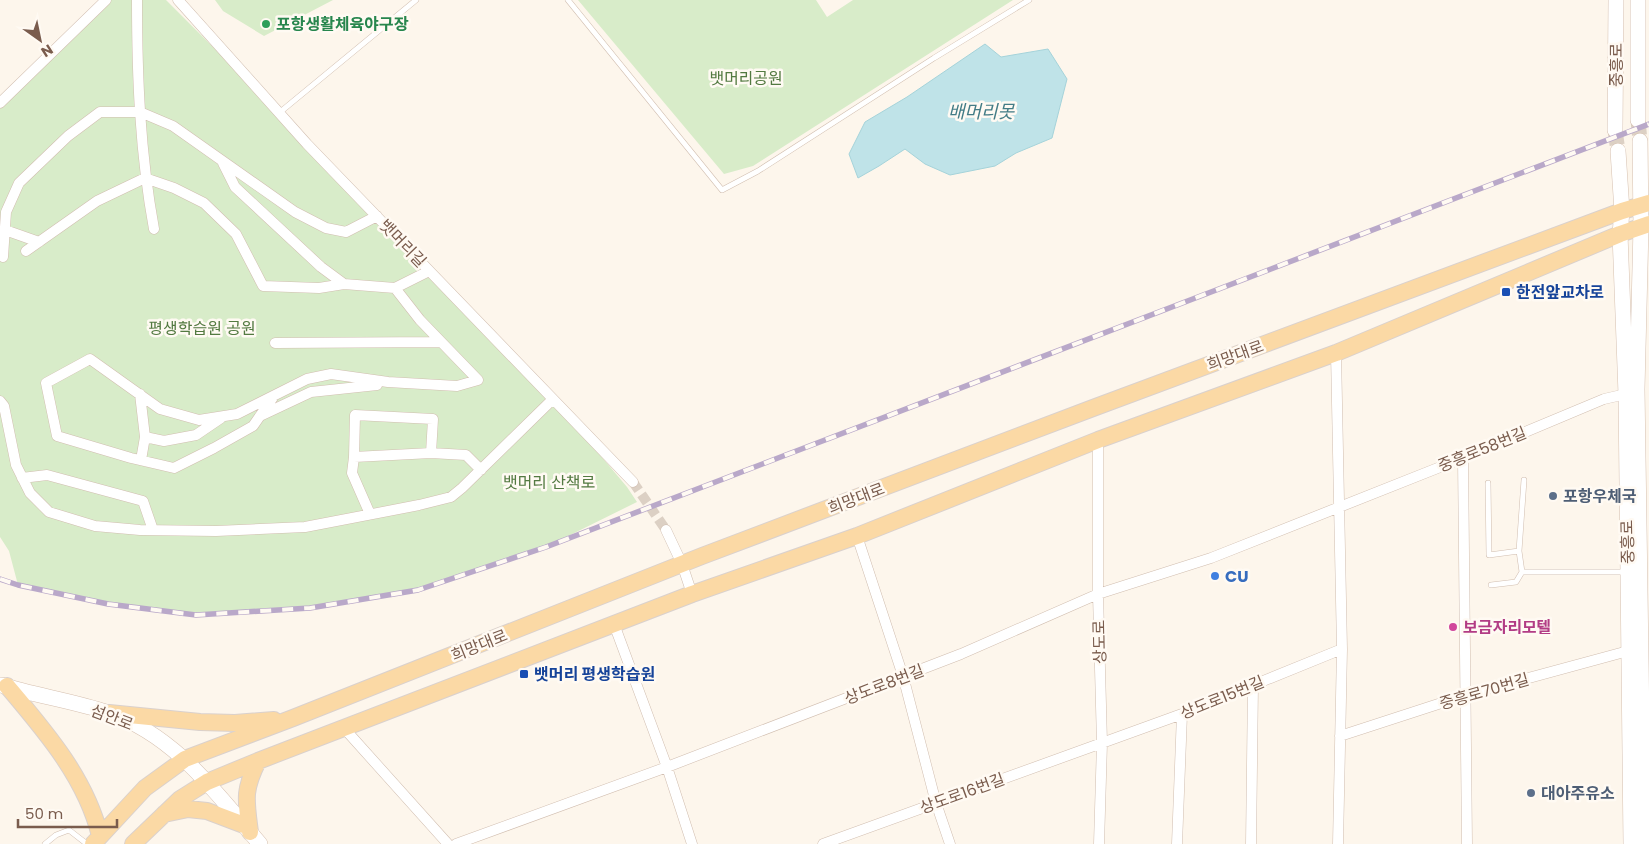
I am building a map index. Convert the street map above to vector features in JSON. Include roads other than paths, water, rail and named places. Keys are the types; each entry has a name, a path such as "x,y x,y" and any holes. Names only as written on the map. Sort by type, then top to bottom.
{"main road":[{"name":"중흥로","path":"1615,130 1616,0"},
{"name":"중흥로","path":"1638,0 1638,120"},
{"name":"중흥로","path":"1631,844 1628,572 1644,287 1645,204 1640,141"},
{"name":"중흥로","path":"1618,151 1622,211 1620,234 1637,390 1644,488 1646,844"},
{"name":"희망대로","path":"93,841 145,788 185,759 682,564 1093,408 1645,204"},
{"name":"희망대로","path":"134,844 180,799 207,782 258,761 692,594 857,536 1098,440 1336,352 1620,234 1645,226"},
{"path":"4,685 50,739 88,800 93,841"},
{"name":"섬안로","path":"4,685 110,713 152,735 185,759 252,834"},
{"path":"110,713 200,722 235,723 293,718"},
{"path":"252,834 246,798 247,786 258,761"},
{"path":"164,814 188,809 207,811 252,834"}],"street":[{"path":"0,104 106,0"},
{"path":"137,0 137,82 146,178 154,229"},
{"name":"뱃머리길","path":"178,0 307,144 633,482"},
{"path":"3,258 6,212 19,183 68,136 100,112 140,112 174,126 295,212 326,228 346,232 377,216"},
{"path":"222,160 235,188 321,267 344,284"},
{"path":"26,251 97,201 146,178 174,188 204,203 236,234 263,286 319,288 344,284 394,288 429,271"},
{"path":"5,230 39,242"},
{"path":"274,396 253,426 174,468 57,436 46,383 90,359 160,409 198,420 237,414 307,379 331,374 388,382 457,386 478,380 420,320 394,288"},
{"path":"275,343 441,342"},
{"path":"1336,352 1342,649 1338,844"},
{"path":"259,417 310,392 386,384 388,382"},
{"name":"중흥로58번길","path":"1098,594 1210,558 1463,458 1604,399 1637,390"},
{"path":"140,394 145,437 142,460"},
{"path":"0,401 4,406 16,465 30,493 49,512 94,526 153,530 216,531 305,527 451,497 553,399"},
{"path":"370,514 352,473 355,415 433,418 431,453"},
{"path":"145,437 164,441 196,435 224,416"},
{"name":"상도로","path":"1098,440 1098,594 1102,743 1099,844"},
{"path":"354,457 431,453 466,455 481,470"},
{"path":"1463,458 1468,844"},
{"path":"22,478 47,475 143,502 153,530"},
{"path":"666,530 682,564 692,594"},
{"path":"857,536 903,676 936,803 950,844"},
{"name":"상도로8번길","path":"456,844 667,767 962,654 1098,594"},
{"path":"614,624 667,767 692,844"},
{"name":"상도로15번길","path":"1102,743 1182,714 1342,649"},
{"name":"중흥로70번길","path":"1340,736 1466,695 1628,651"},
{"path":"1251,844 1253,685"},
{"path":"1177,844 1182,714"},
{"path":"343,727 448,844"},
{"name":"상도로16번길","path":"823,844 1102,743"}],"lane":[{"path":"280,113 416,0"},
{"path":"568,0 722,190 758,172 934,58 1029,0"},
{"path":"1491,585 1516,582 1522,572 1519,551 1524,480"},
{"path":"1488,483 1489,555 1519,551"},
{"path":"1522,572 1628,572"},
{"path":"45,844 56,835 69,830 93,841"}],"water":[{"name":"배머리못","path":"985,44 1001,57 1048,49 1067,79 1052,138 1016,153 995,166 950,175 925,164 905,149 858,178 849,154 865,122 907,97"}],"tunnel":[{"path":"1638,120 1640,141"},
{"path":"1615,130 1618,151"},
{"path":"633,482 666,530"}],"railway":[{"path":"0,579 18,585 108,604 196,615 310,608 418,590 546,547 1649,124"}],"place":[{"name":"포항생활체육야구장","path":"266,24"},
{"name":"한전앞교차로","path":"1506,292"},
{"name":"포항우체국","path":"1553,496"},
{"name":"CU","path":"1215,576"},
{"name":"보금자리모텔","path":"1453,627"},
{"name":"뱃머리 평생학습원","path":"524,674"},
{"name":"대아주유소","path":"1531,793"}],"park label":[{"name":"뱃머리공원","path":"746,78"},
{"name":"평생학습원 공원","path":"202,328"},
{"name":"뱃머리 산책로","path":"549,482"}]}
